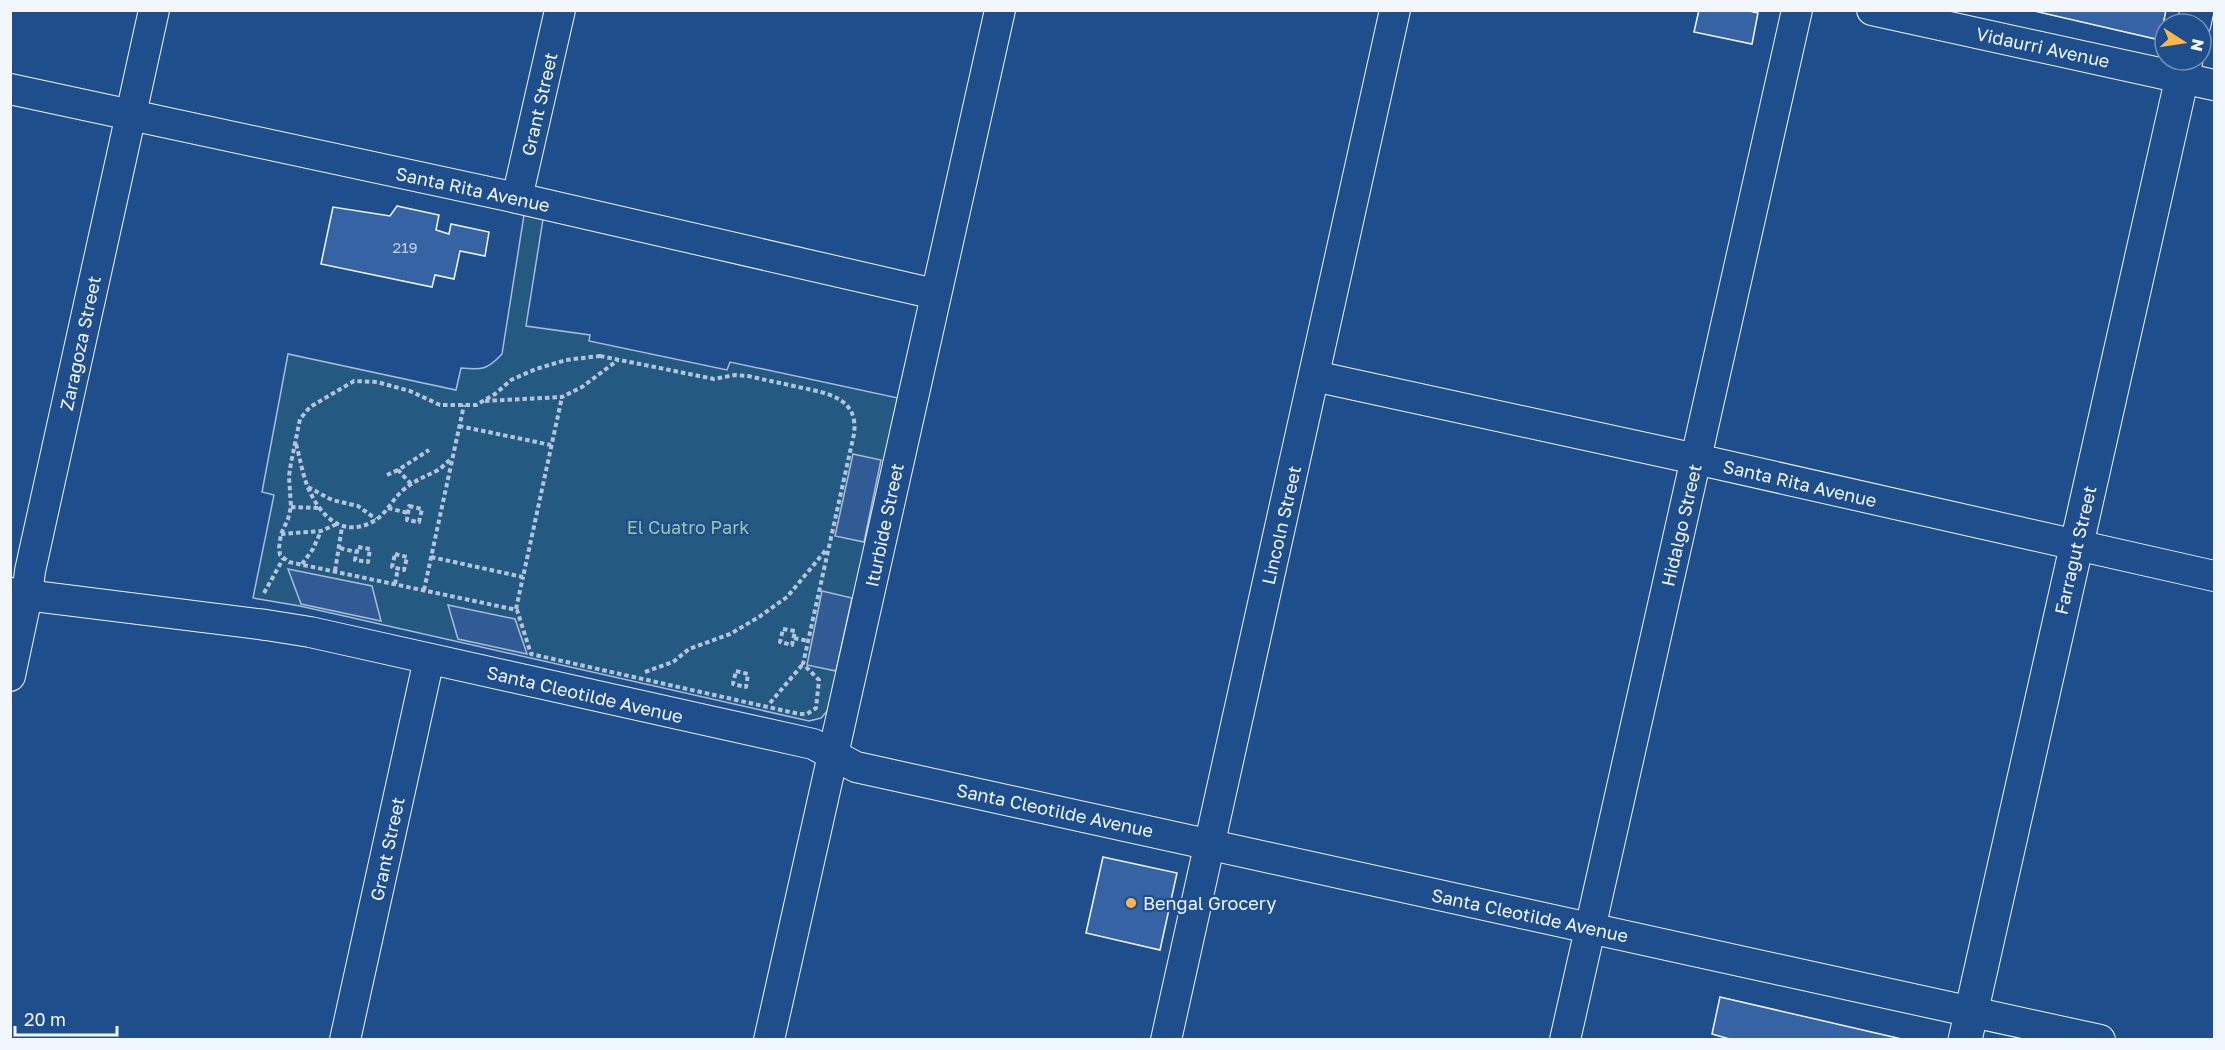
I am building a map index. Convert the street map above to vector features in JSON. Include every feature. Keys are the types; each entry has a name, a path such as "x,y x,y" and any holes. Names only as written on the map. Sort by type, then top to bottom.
{"street":[{"name":"Zaragoza Street","path":"10,676 19,595 30,571 154,10"},
{"name":"Grant Street","path":"517,198 560,10"},
{"name":"Iturbide Street","path":"769,1040 1000,10"},
{"name":"Lincoln Street","path":"1166,1040 1395,10"},
{"name":"Hidalgo Street","path":"1565,1040 1797,10"},
{"name":"Vidaurri Avenue","path":"1872,10 2153,63"},
{"name":"Farragut Street","path":"1969,1025 2183,72"},
{"name":"Vidaurri Avenue","path":"2190,72 2214,85"},
{"name":"Santa Rita Avenue","path":"10,88 517,198 935,294"},
{"name":"Santa Rita Avenue","path":"1314,376 1696,459 2214,576"},
{"name":"Santa Cleotilde Avenue","path":"19,595 266,624 813,744 856,767 1590,927 1969,1025 2100,1040"},
{"name":"Grant Street","path":"345,1040 429,659"}],"path":[{"path":"264,593 283,559 279,548 280,534 291,507 289,476 300,419 310,407 354,381 377,382 410,391 440,405 476,405 511,380 536,369 584,357 619,359 714,379 735,375 748,376 831,394 843,402 854,419 855,427 803,664 767,706"},
{"path":"484,401 562,397 582,387 619,359"},
{"path":"562,397 516,609 531,654 807,714 816,708 819,680 803,664"},
{"path":"424,590 464,405"},
{"path":"459,426 551,445"},
{"path":"296,442 308,487 319,508 337,524 348,528 376,519 402,490 420,477 438,470 452,458"},
{"path":"387,476 429,450"},
{"path":"398,470 411,484"},
{"path":"308,487 332,500 366,509 376,519"},
{"path":"409,506 422,509 419,522 406,520 408,513 409,506"},
{"path":"291,507 319,508"},
{"path":"388,508 408,513"},
{"path":"280,534 321,531 337,524"},
{"path":"335,572 342,527"},
{"path":"302,564 313,549 321,531"},
{"path":"358,547 370,549 368,562 355,560 356,552 358,547"},
{"path":"633,676 673,662 698,645 730,634 759,617 787,597 828,547"},
{"path":"340,548 356,552"},
{"path":"395,554 407,557 404,570 398,568 392,567 395,554"},
{"path":"431,557 523,577"},
{"path":"283,559 335,572 516,609"},
{"path":"394,584 398,568"},
{"path":"783,629 795,631 794,638 792,645 780,642 783,629"},
{"path":"794,638 808,641"},
{"path":"736,671 748,674 746,687 733,684 736,671"}],"green space":[{"name":"El Cuatro Park","path":"524,215 543,219 526,326 590,335 589,341 727,370 730,362 898,398 829,709 821,718 809,721 300,606 253,598 274,495 262,492 288,354 456,390 461,368 484,368 502,354"}],"shaded area":[{"path":"853,454 881,460 864,542 835,536"},
{"path":"288,569 372,586 381,621 301,604"},
{"path":"822,591 852,598 836,671 807,665"},
{"path":"448,605 515,619 527,654 458,639"}],"building":[{"path":"1699,10 1745,10 1758,13 1752,44 1694,32"},
{"path":"2030,10 2166,10 2166,12 2153,12 2153,38"},
{"path":"397,206 439,215 436,230 449,234 451,224 489,232 485,256 460,251 454,279 435,275 432,287 321,264 333,207 390,216"},
{"name":"Bengal Grocery","path":"1103,857 1177,873 1160,950 1086,933"},
{"path":"1720,997 1906,1040 1733,1040 1712,1034"}],"place":[{"name":"Bengal Grocery","path":"1131,903"}]}
